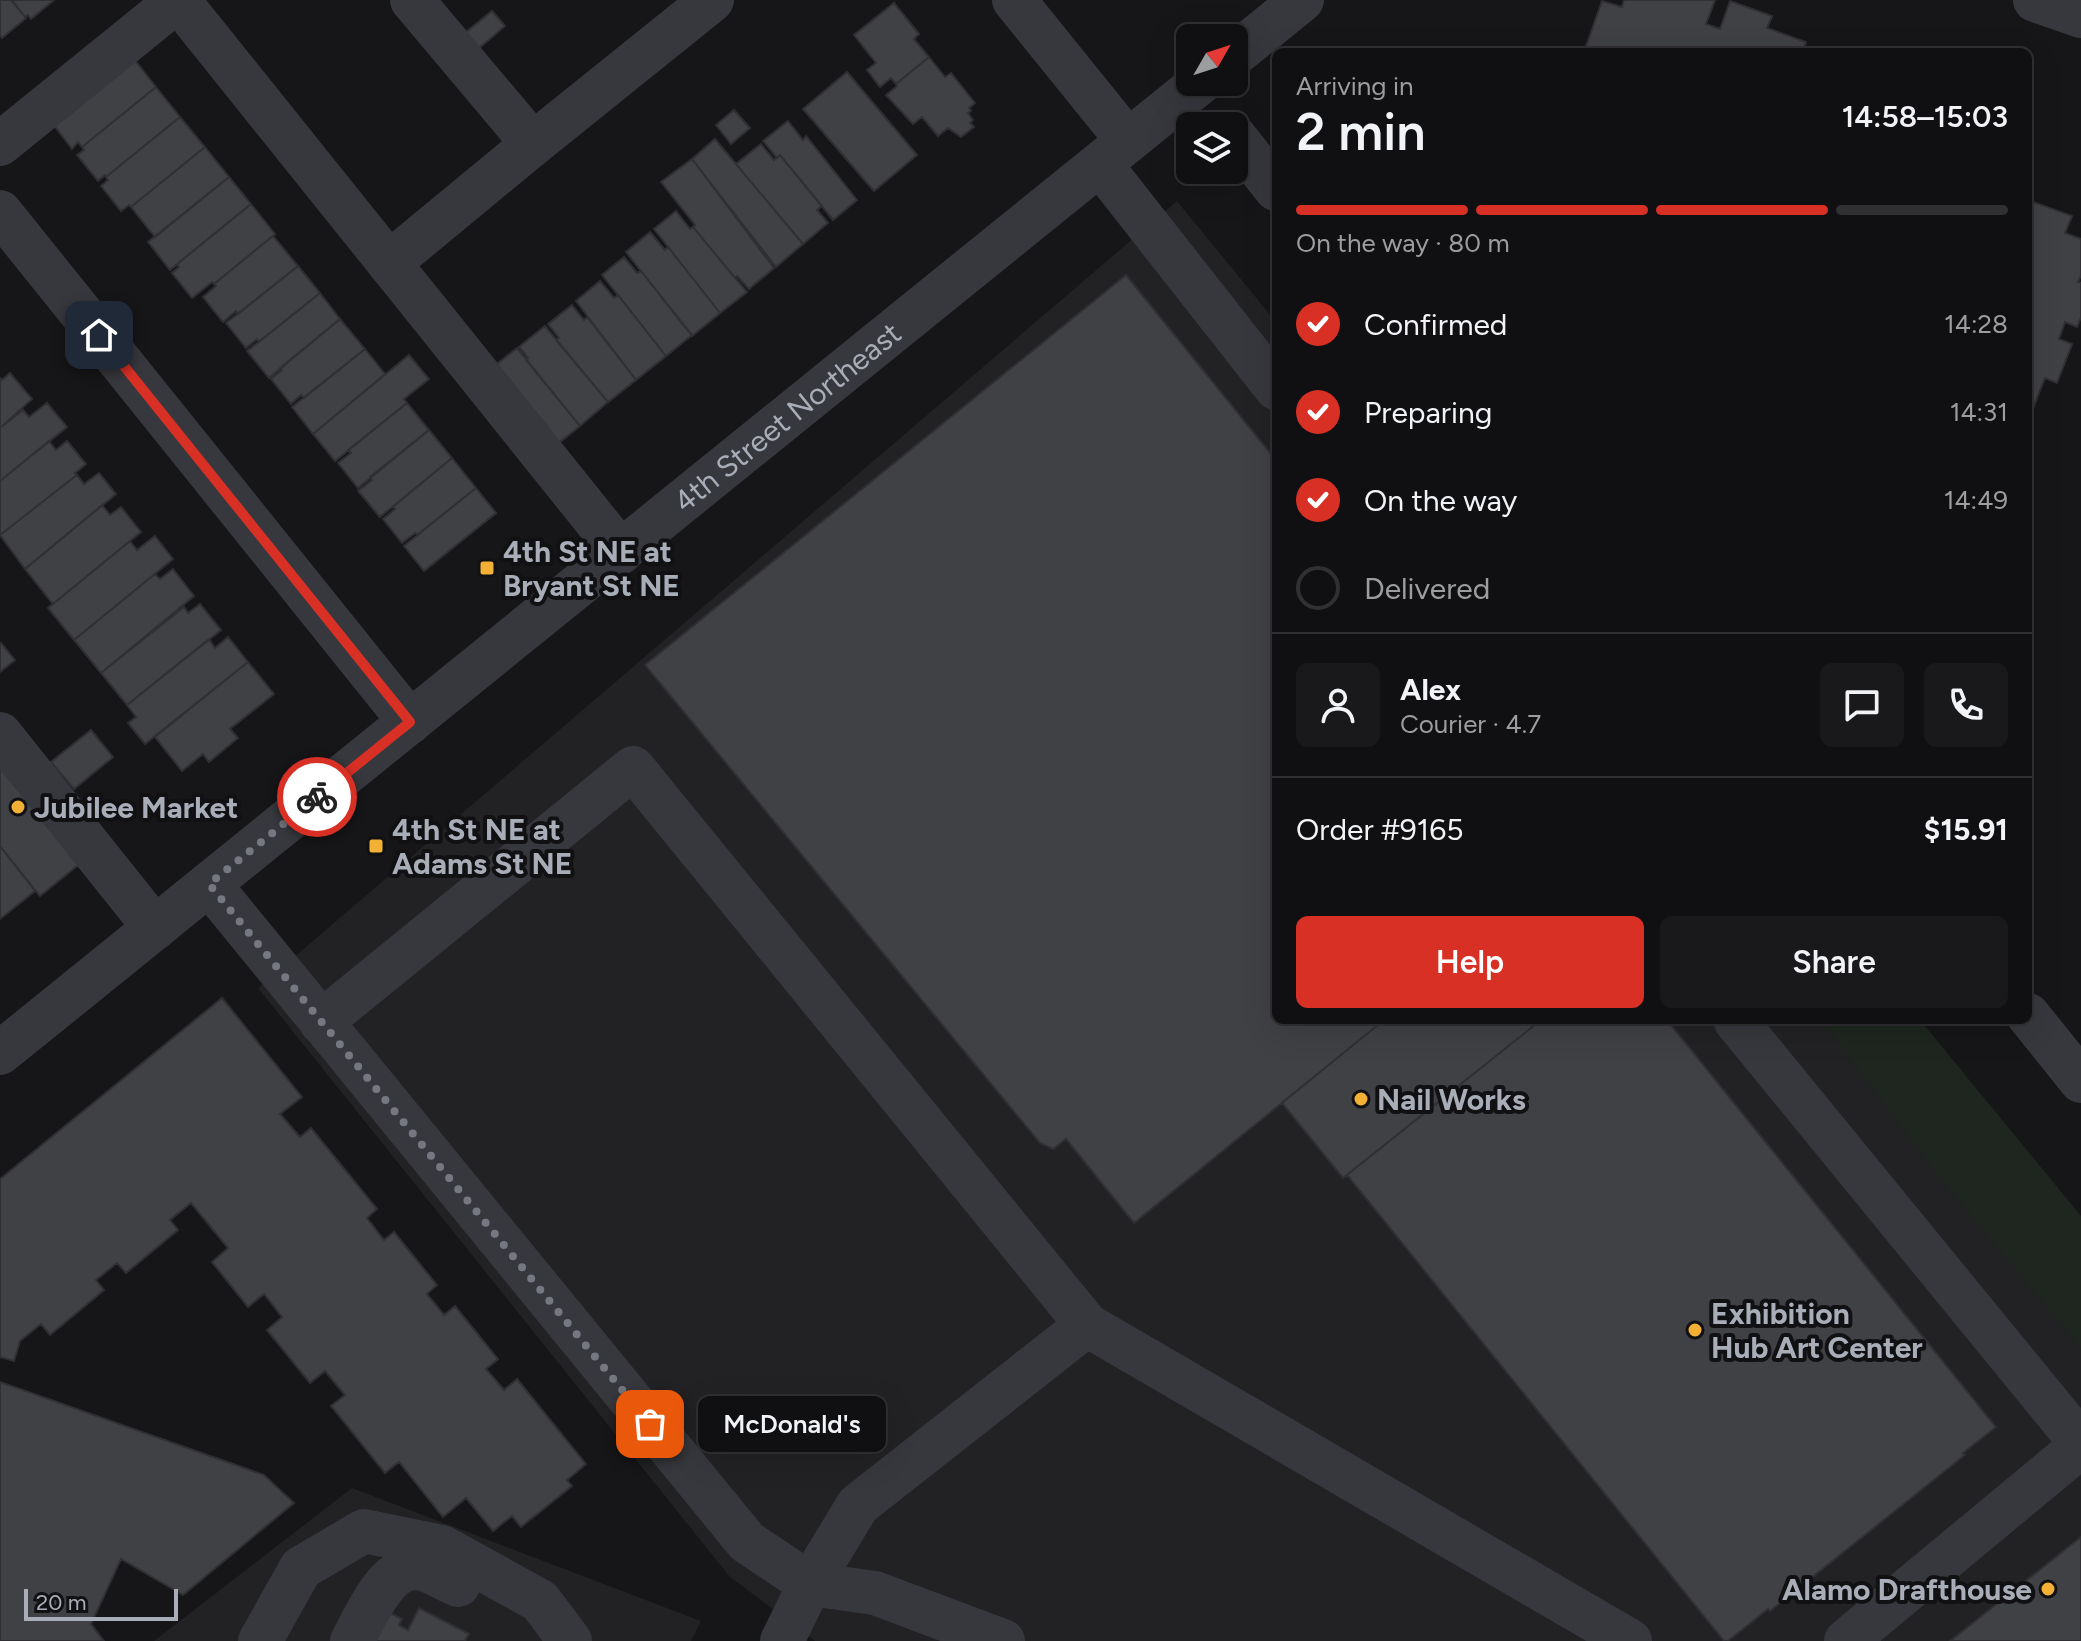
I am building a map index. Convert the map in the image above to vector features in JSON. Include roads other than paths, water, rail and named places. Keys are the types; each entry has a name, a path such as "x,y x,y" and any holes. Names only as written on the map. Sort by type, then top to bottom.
{"street":[{"path":"0,144 178,0 621,552"},
{"path":"412,0 533,144"},
{"path":"389,263 712,0"},
{"path":"1014,0 1272,382"},
{"path":"1248,44 1302,0"},
{"path":"2035,0 2081,16"},
{"name":"4th Street Northeast","path":"0,1053 1183,96"},
{"path":"1248,154 1272,184"},
{"path":"0,212 410,722"},
{"path":"0,734 155,928"},
{"path":"321,1022 633,768 1087,1325 1630,1641"},
{"path":"209,884 747,1542 810,1584 875,1593 1003,1641"},
{"path":"2032,1020 2081,1081"},
{"path":"1738,1024 2081,1444 1846,1641"},
{"path":"782,1641 810,1584 858,1505 1087,1325"},
{"path":"260,1641 301,1568 364,1531 442,1547 540,1601 570,1641"},
{"path":"352,1641 382,1587 406,1569 420,1568 497,1603 530,1630 536,1641"}],"place":[{"name":"4th St NE at Bryant St NE","path":"487,568"},
{"name":"Jubilee Market","path":"18,807"},
{"name":"4th St NE at Adams St NE","path":"376,846"},
{"name":"Nail Works","path":"1361,1099"},
{"name":"Exhibition Hub Art Center","path":"1695,1330"},
{"name":"McDonald's","path":"650,1424"},
{"name":"Alamo Drafthouse","path":"2048,1589"}]}
